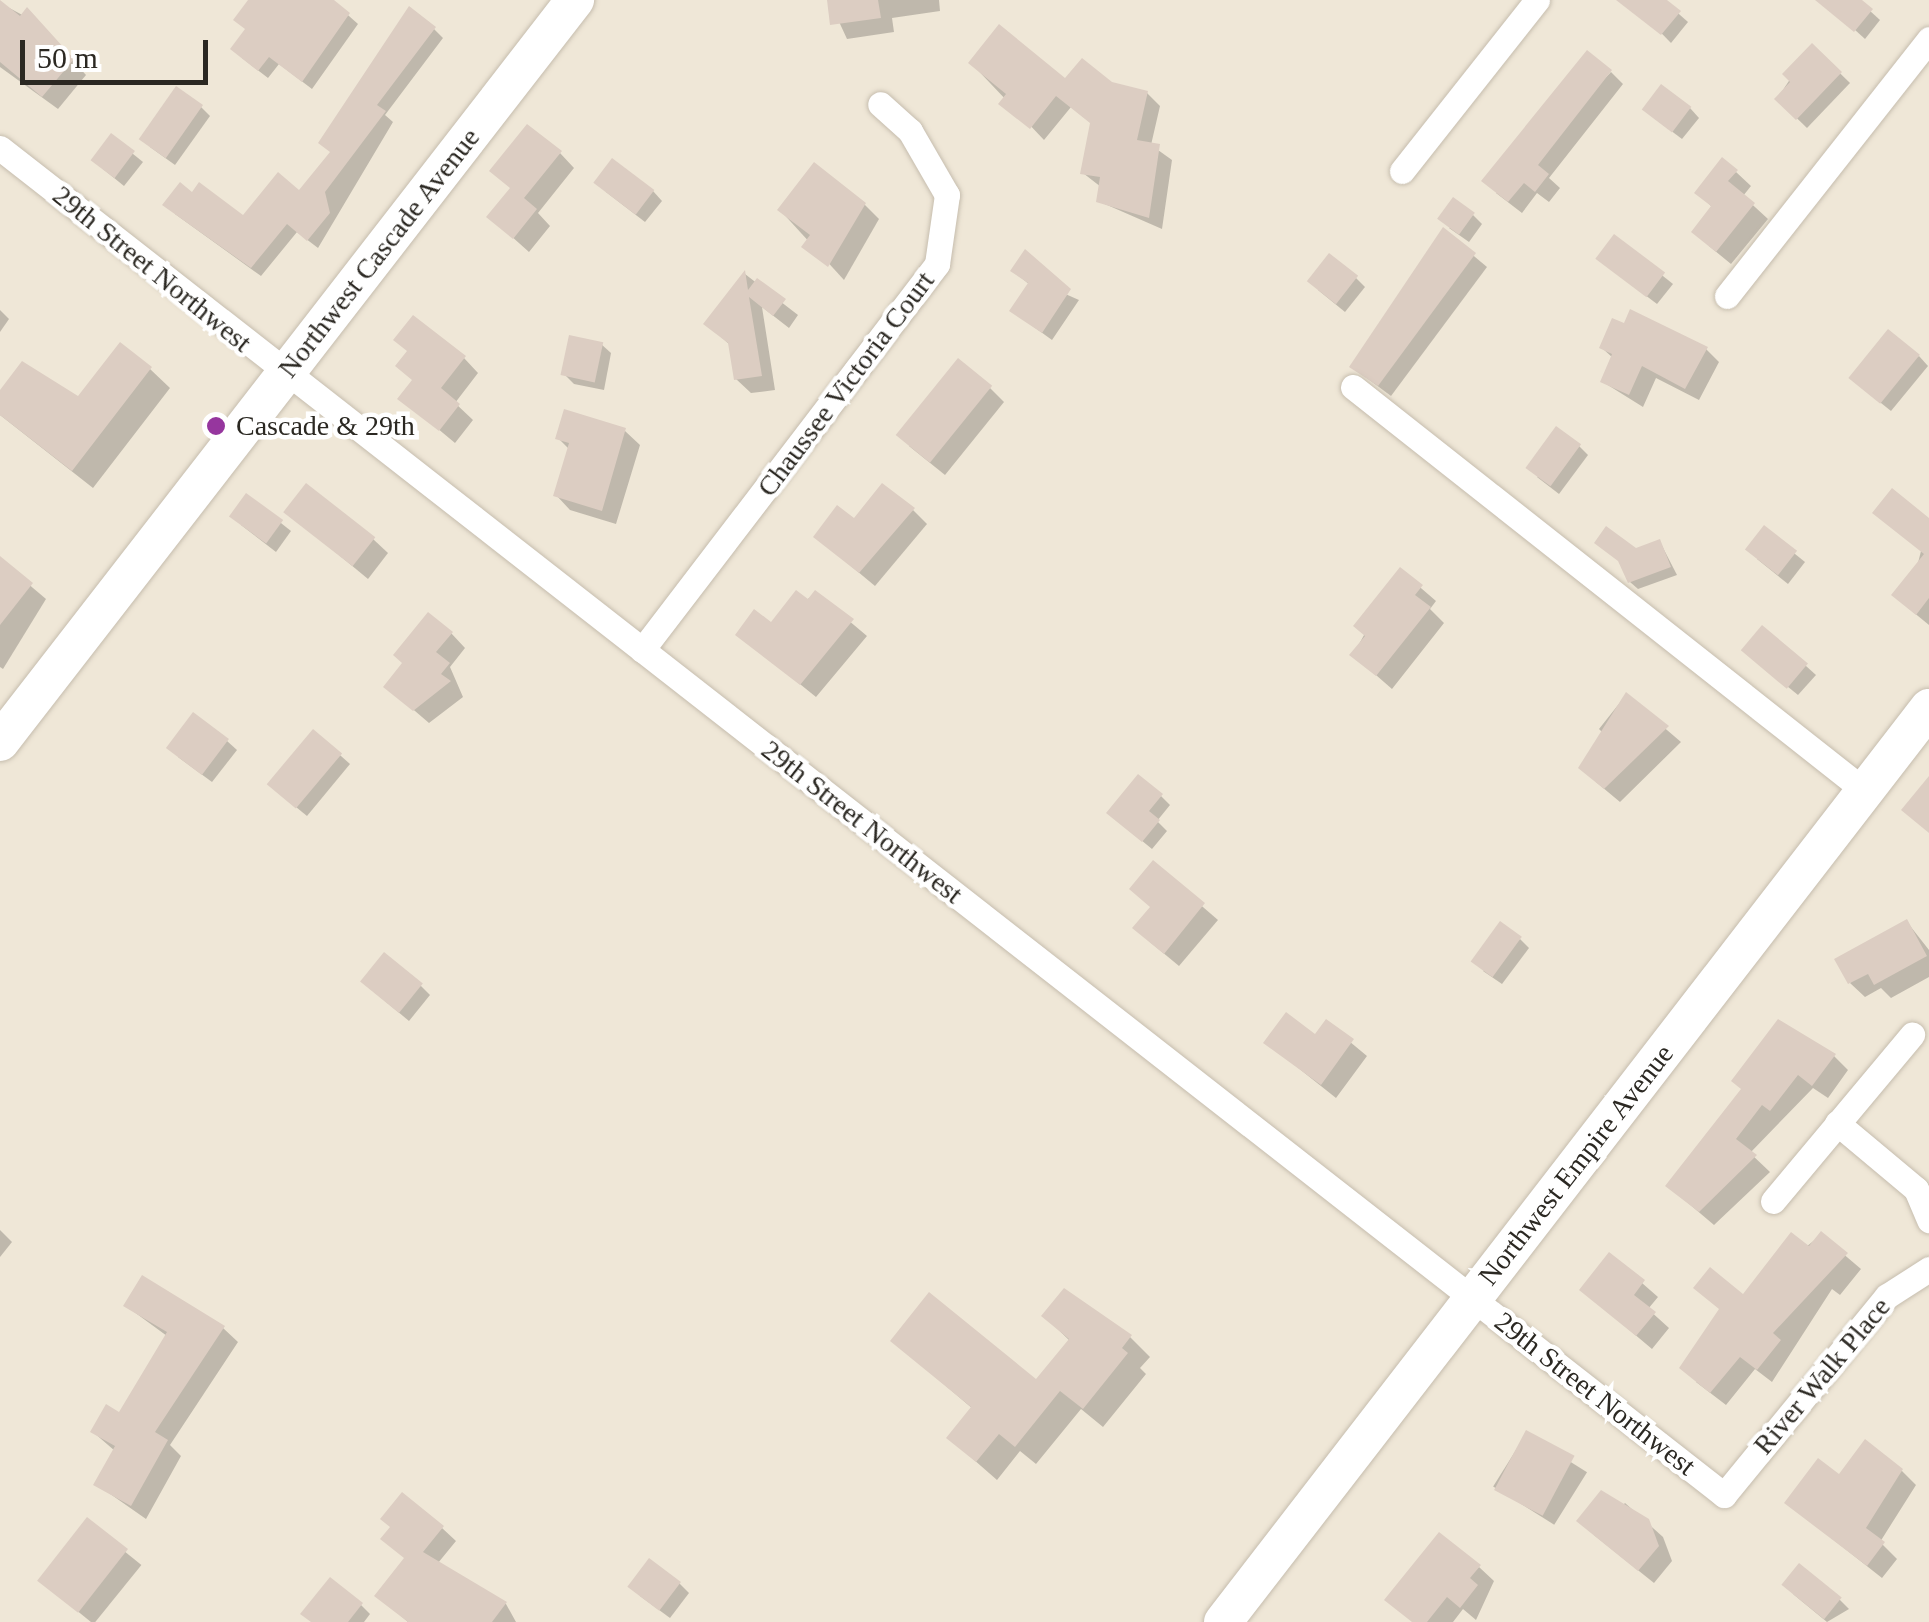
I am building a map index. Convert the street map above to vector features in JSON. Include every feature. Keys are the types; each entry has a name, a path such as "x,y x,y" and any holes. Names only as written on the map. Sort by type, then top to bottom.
{"street":[{"name":"Northwest Cascade Avenue","path":"0,742 575,0"},
{"path":"1402,171 1537,0"},
{"path":"1726,296 1929,40"},
{"name":"Chaussee Victoria Court","path":"642,650 937,264 947,195 910,131 880,104"},
{"name":"29th Street Northwest","path":"0,148 284,374 1724,1494"},
{"path":"1353,387 1866,791"},
{"name":"Northwest Empire Avenue","path":"1223,1622 1929,708"},
{"path":"1773,1200 1912,1035"},
{"path":"1838,1123 1916,1189 1929,1220"},
{"name":"River Walk Place","path":"1724,1494 1887,1296 1929,1269"}],"building":[{"path":"0,0 20,16 27,7 74,59 42,97 0,62"},
{"path":"248,0 334,0 350,13 302,82 269,57 258,71 230,49 245,29 233,20"},
{"path":"827,0 878,0 881,18 830,25"},
{"path":"1616,0 1667,0 1681,11 1661,35"},
{"path":"1815,0 1862,0 1873,9 1854,32"},
{"path":"409,6 436,27 377,105 386,111 325,192 330,213 307,241 287,224 251,268 162,205 180,182 192,192 199,182 243,215 278,172 299,190 330,152 318,143"},
{"path":"999,24 1065,78 1082,58 1112,82 1148,91 1137,140 1160,144 1149,218 1096,202 1100,177 1080,174 1090,123 1056,96 1030,129 998,104 1006,94 968,63"},
{"path":"1812,43 1842,72 1796,120 1774,99 1790,82 1782,74"},
{"path":"1587,50 1612,70 1538,165 1549,174 1535,192 1524,183 1508,202 1481,181"},
{"path":"1661,84 1691,107 1672,132 1642,110"},
{"path":"176,86 203,105 166,158 139,139"},
{"path":"527,124 562,151 524,198 537,209 513,239 486,217 510,188 489,171"},
{"path":"111,133 135,151 114,178 91,160"},
{"path":"1722,157 1738,170 1728,181 1755,203 1716,252 1691,232 1711,206 1694,193"},
{"path":"612,158 654,190 636,215 593,183"},
{"path":"814,162 866,203 828,267 801,247 810,235 777,210"},
{"path":"1453,197 1475,213 1459,235 1437,219"},
{"path":"1443,227 1476,253 1378,386 1349,367"},
{"path":"1614,234 1665,273 1646,297 1595,259"},
{"path":"1025,249 1071,289 1042,333 1009,311 1028,283 1010,271"},
{"path":"1329,253 1358,276 1336,304 1307,281"},
{"path":"745,270 748,290 757,278 786,299 773,316 749,297 762,376 734,380 728,343 703,324"},
{"path":"1630,309 1708,347 1685,389 1642,366 1629,395 1600,382 1612,354 1599,348 1612,318 1624,323"},
{"path":"413,315 466,356 441,388 460,404 439,431 397,399 412,380 395,366 407,351 393,340"},
{"path":"1888,329 1920,355 1880,404 1848,378"},
{"path":"569,335 603,342 595,382 560,375"},
{"path":"120,342 152,367 72,471 0,415 0,390 22,361 78,396"},
{"path":"958,358 992,386 930,463 896,435"},
{"path":"564,409 626,428 602,511 553,496 569,443 555,439"},
{"path":"1556,426 1581,444 1551,486 1525,468"},
{"path":"306,483 375,537 353,566 283,512"},
{"path":"882,483 915,508 859,573 813,537 837,505 854,518"},
{"path":"1892,488 1929,518 1929,598 1916,615 1891,595 1924,554 1872,513"},
{"path":"246,493 283,520 266,543 229,516"},
{"path":"1764,525 1797,551 1778,575 1745,549"},
{"path":"1606,526 1636,548 1660,539 1671,567 1628,583 1618,561 1594,543"},
{"path":"0,556 33,583 0,625"},
{"path":"1400,567 1423,585 1415,595 1431,607 1376,676 1349,655 1365,636 1353,626"},
{"path":"796,590 808,599 815,590 854,619 800,685 735,635 754,609 771,622"},
{"path":"428,612 453,632 436,652 450,663 441,674 451,681 413,711 383,687 402,663 393,655"},
{"path":"1762,625 1808,664 1787,689 1741,650"},
{"path":"1626,692 1669,726 1604,789 1578,768"},
{"path":"193,712 229,739 202,775 166,748"},
{"path":"313,729 342,753 296,809 267,784"},
{"path":"1138,774 1163,794 1149,811 1160,820 1142,842 1106,813"},
{"path":"1929,776 1929,833 1901,810"},
{"path":"1153,860 1205,903 1164,954 1132,928 1150,907 1129,889"},
{"path":"1907,919 1927,956 1874,985 1868,974 1848,984 1834,959"},
{"path":"1500,921 1522,937 1492,977 1471,961"},
{"path":"384,952 423,983 399,1013 360,982"},
{"path":"1286,1012 1315,1034 1326,1019 1354,1039 1321,1085 1263,1043"},
{"path":"1778,1019 1836,1054 1812,1086 1798,1075 1770,1111 1762,1105 1736,1139 1757,1155 1699,1212 1665,1186 1741,1089 1731,1081"},
{"path":"1821,1231 1848,1253 1773,1333 1781,1340 1757,1370 1740,1357 1710,1393 1679,1368 1719,1309 1693,1288 1710,1267 1743,1294 1791,1232 1809,1246"},
{"path":"1609,1252 1645,1280 1634,1295 1656,1312 1636,1336 1579,1290"},
{"path":"142,1275 225,1326 155,1432 168,1440 131,1506 93,1485 115,1446 90,1432 106,1404 119,1412 167,1332 123,1306"},
{"path":"1064,1288 1132,1335 1122,1348 1128,1353 1083,1409 1060,1391 1015,1447 999,1434 976,1462 946,1438 971,1407 890,1341 929,1292 1036,1379 1069,1339 1041,1316"},
{"path":"1526,1430 1575,1456 1543,1516 1494,1490"},
{"path":"1865,1439 1903,1469 1866,1528 1885,1542 1867,1566 1784,1503 1818,1458 1839,1474"},
{"path":"1601,1490 1649,1519 1659,1546 1638,1571 1576,1521"},
{"path":"402,1492 444,1526 423,1552 507,1602 492,1622 408,1622 374,1596 404,1558 380,1539 390,1527 380,1519"},
{"path":"87,1517 128,1549 78,1613 37,1581"},
{"path":"1439,1532 1481,1565 1470,1578 1478,1585 1460,1608 1447,1597 1427,1622 1412,1622 1384,1600"},
{"path":"649,1558 681,1582 659,1611 627,1587"},
{"path":"1799,1563 1842,1598 1824,1619 1781,1585"},
{"path":"330,1577 363,1603 348,1622 311,1622 300,1614"}],"place":[{"name":"Cascade & 29th","path":"216,426"}]}
